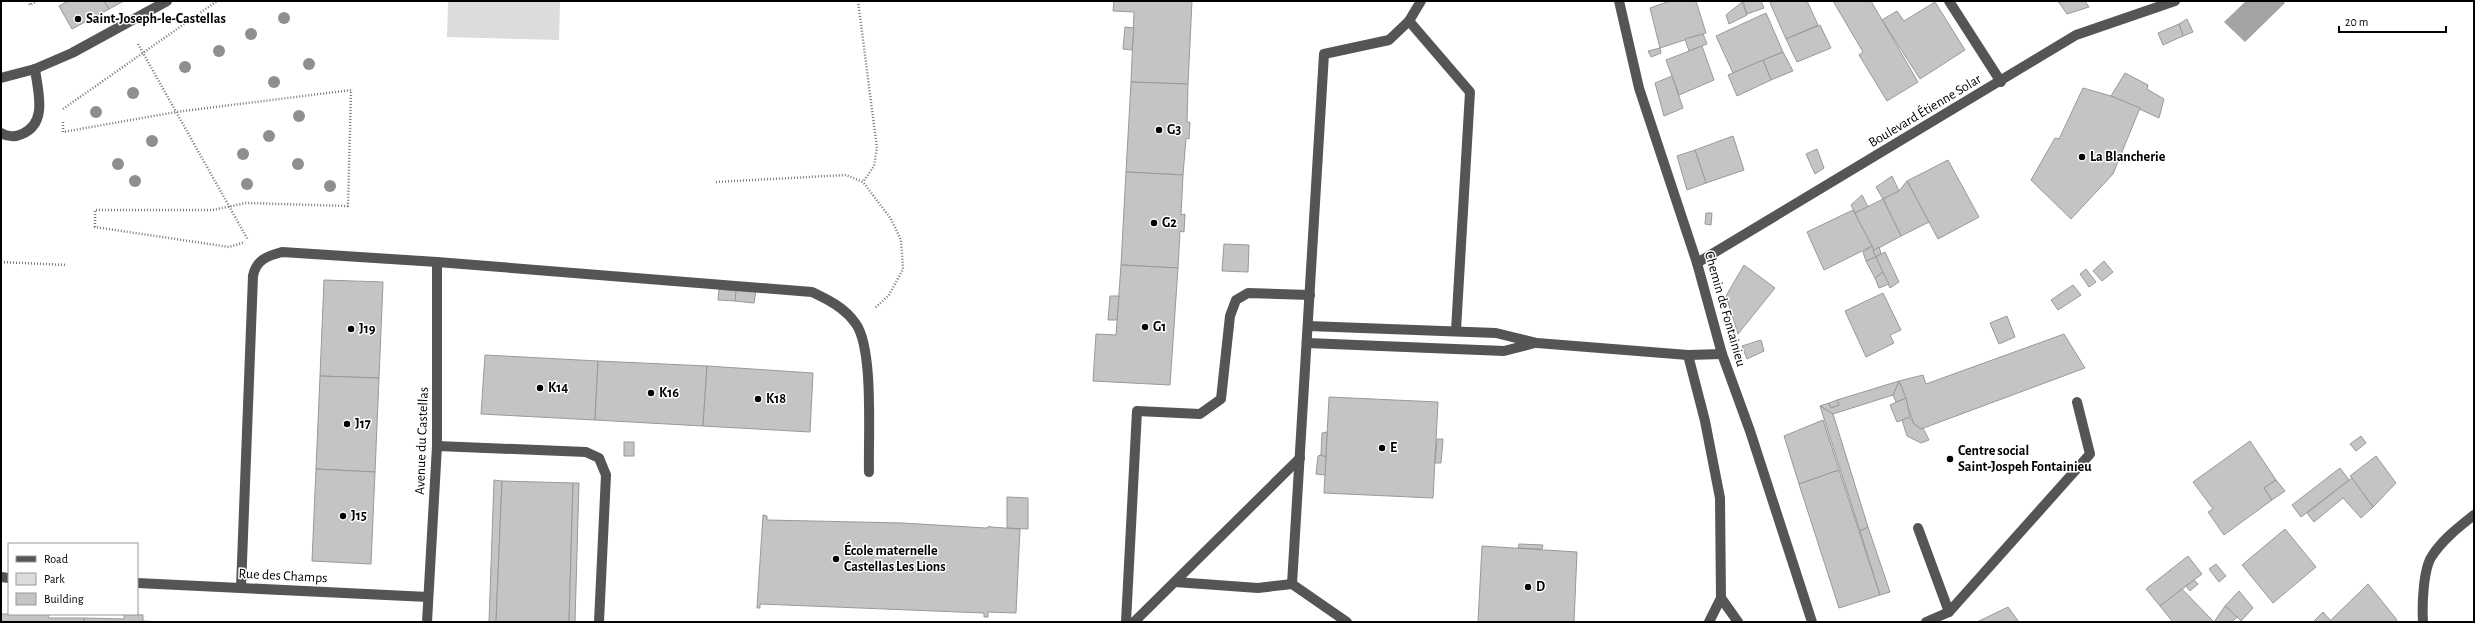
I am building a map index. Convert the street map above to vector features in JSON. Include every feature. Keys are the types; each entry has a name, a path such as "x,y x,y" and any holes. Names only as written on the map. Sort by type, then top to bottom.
{"street":[{"path":"1,78 35,69 124,26 167,1"},
{"path":"1292,584 1324,54 1389,40 1409,21 1420,1"},
{"name":"Chemin de Fontainieu","path":"1619,1 1639,88 1697,263 1722,354 1750,431 1812,622"},
{"path":"1949,1 2001,82"},
{"name":"Boulevard Étienne Solar","path":"1697,263 2001,82 2076,35 2175,1"},
{"path":"1409,21 1470,92 1456,330"},
{"path":"1,133 5,136 19,136 30,131 39,119 35,69"},
{"path":"241,588 253,276 255,268 259,262 270,255 282,252 437,262 812,292 836,303 857,324 866,355 869,472"},
{"name":"Avenue du Castellas","path":"428,622 428,597 437,446 437,262"},
{"path":"1126,622 1137,410 1200,414 1221,399 1230,316 1236,300 1248,293 1310,295"},
{"path":"1308,326 1456,330 1496,333 1537,343 1688,355 1722,354"},
{"path":"1307,343 1504,350 1537,343"},
{"path":"1688,355 1705,421 1720,498 1721,598 1710,622"},
{"path":"1926,622 1949,612 2090,454 2076,402"},
{"path":"437,446 586,452 599,458 606,475 599,622"},
{"path":"1134,622 1300,458"},
{"path":"2423,622 2421,599 2431,557 2447,539 2474,515"},
{"path":"1918,528 1949,612"},
{"path":"1175,582 1258,588 1292,584 1347,622"},
{"name":"Rue des Champs","path":"138,584 428,597"},
{"path":"1721,598 1738,622"}],"path":[{"path":"28,1 30,5 37,1"},
{"path":"62,110 218,1"},
{"path":"858,1 877,148 874,166 863,182"},
{"path":"124,26 144,53 259,262"},
{"path":"62,118 63,132 176,112 351,90 348,206 246,203 213,210 95,210 94,227 229,247 248,241"},
{"path":"716,182 846,175 863,182 891,219 901,240 903,269 889,295 857,324"},
{"path":"1,262 67,265"}],"green space":[{"path":"448,1 560,1 559,40 447,37"}],"shaded area":[{"path":"2246,1 2283,1 2285,3 2245,42 2224,22"}],"building":[{"name":"Saint-Joseph-le-Castellas","path":"68,1 104,1 109,9 72,29 59,6"},
{"path":"104,1 124,1 109,9"},
{"path":"1114,1 1192,1 1188,84 1131,82 1134,12 1113,11"},
{"path":"1670,1 1696,1 1706,33 1660,48 1650,8"},
{"path":"1743,1 1761,1 1764,8 1747,14"},
{"path":"1773,1 1807,1 1818,25 1786,39 1770,3"},
{"path":"1833,1 1871,1 1918,82 1887,101 1859,55 1863,52"},
{"path":"2058,1 2085,1 2089,7 2067,14"},
{"path":"1742,2 1747,15 1729,24 1726,15"},
{"path":"1935,2 1965,50 1920,79 1882,20 1897,11 1904,21"},
{"path":"1766,13 1783,52 1733,73 1716,36"},
{"path":"2187,19 2193,32 2183,36 2179,24"},
{"path":"2179,24 2183,36 2163,45 2158,33"},
{"path":"1820,25 1831,48 1797,62 1786,39"},
{"path":"1125,27 1134,28 1132,50 1123,49"},
{"path":"1703,34 1707,44 1689,51 1685,39"},
{"path":"1702,46 1714,80 1679,95 1666,60"},
{"path":"1660,48 1661,53 1651,57 1648,51"},
{"path":"1783,52 1793,71 1771,80 1763,60"},
{"path":"1763,60 1771,80 1737,96 1728,75"},
{"path":"2125,73 2148,85 2147,89 2164,99 2159,118 2111,96"},
{"path":"1672,76 1683,108 1664,116 1655,83"},
{"name":"G3","path":"1131,82 1188,84 1187,122 1190,122 1189,139 1186,138 1183,175 1126,172"},
{"name":"La Blancherie","path":"2083,88 2111,96 2140,108 2113,174 2071,219 2031,180 2055,138 2059,139"},
{"path":"1733,136 1744,170 1706,183 1695,150"},
{"path":"1817,149 1824,168 1815,174 1806,154"},
{"path":"1695,150 1706,183 1687,190 1677,156"},
{"path":"1948,160 1979,217 1938,239 1907,181"},
{"name":"G2","path":"1126,172 1183,175 1181,215 1185,214 1184,232 1180,231 1178,268 1121,265"},
{"path":"1892,176 1899,191 1883,199 1876,187"},
{"path":"1907,181 1929,222 1901,236 1883,199 1899,191"},
{"path":"1862,195 1868,207 1855,213 1851,205"},
{"path":"1883,199 1901,236 1873,251 1855,213"},
{"path":"1853,210 1872,246 1824,270 1807,232"},
{"path":"1706,213 1712,213 1711,225 1705,224"},
{"path":"1224,244 1249,245 1248,272 1222,271"},
{"path":"1872,246 1876,257 1866,261 1863,252"},
{"path":"1879,247 1881,253 1876,257 1873,251"},
{"path":"1885,252 1899,282 1890,288 1876,257"},
{"path":"1876,257 1883,272 1875,278 1866,261"},
{"path":"2104,261 2113,272 2102,281 2093,271"},
{"name":"G1","path":"1121,265 1178,268 1170,385 1093,381 1096,334 1116,335"},
{"path":"1744,265 1775,288 1738,334 1726,296"},
{"path":"2086,269 2096,282 2089,287 2080,274"},
{"path":"1883,272 1889,284 1879,288 1875,278"},
{"name":"J19","path":"324,280 383,282 379,378 320,376"},
{"path":"2073,285 2081,295 2058,310 2051,300"},
{"path":"736,288 756,290 754,303 735,301"},
{"path":"719,289 736,291 735,301 718,300"},
{"path":"1883,293 1901,330 1890,335 1894,343 1866,357 1845,311"},
{"path":"1110,296 1119,296 1117,320 1108,320"},
{"path":"2007,316 2015,337 1999,344 1990,323"},
{"path":"2064,334 2085,368 1921,429 1914,424 1899,381 1923,375 1926,384"},
{"path":"1761,340 1764,351 1747,359 1742,346"},
{"name":"K14","path":"485,355 598,361 595,420 481,414"},
{"name":"K16","path":"598,361 707,366 703,426 595,420"},
{"name":"K18","path":"707,366 813,373 810,432 703,426"},
{"name":"J17","path":"320,376 379,378 375,472 316,469"},
{"path":"1899,381 1906,398 1896,402 1893,395"},
{"path":"1899,381 1893,395 1833,414 1820,406 1829,403 1831,408 1839,405 1837,400"},
{"name":"E","path":"1329,397 1438,402 1433,498 1324,493"},
{"path":"1906,398 1910,417 1897,422 1890,405"},
{"path":"1837,400 1839,405 1831,408 1829,403"},
{"path":"1820,406 1833,414 1868,527 1860,531"},
{"path":"1910,417 1914,424 1921,429 1923,428 1929,440 1921,443 1907,436 1902,420"},
{"path":"1823,420 1839,470 1799,484 1784,436"},
{"path":"1327,432 1326,457 1321,455 1322,433"},
{"path":"2361,436 2366,443 2356,451 2350,444"},
{"path":"1437,439 1443,439 1441,463 1435,463"},
{"path":"2250,441 2276,480 2264,488 2272,500 2224,535 2208,512 2213,509 2193,482"},
{"path":"624,442 634,442 634,456 624,456"},
{"path":"1321,455 1326,457 1325,475 1316,474 1318,456"},
{"path":"2376,456 2396,483 2373,507 2350,476"},
{"path":"2340,468 2349,480 2301,517 2292,505"},
{"name":"J15","path":"316,469 375,472 371,564 312,561"},
{"path":"1839,470 1880,595 1839,608 1799,484"},
{"path":"2352,478 2373,507 2361,518 2343,498 2314,522 2307,513"},
{"path":"494,480 502,481 496,622 489,622"},
{"path":"2276,480 2285,491 2272,500 2264,488"},
{"path":"502,481 573,483 569,622 496,622"},
{"path":"573,483 579,483 575,622 569,622"},
{"path":"1007,497 1028,498 1028,529 1007,528"},
{"path":"763,515 767,516 767,520 902,523 986,528 990,526 1020,529 1016,613 988,612 988,617 984,617 984,613 760,604 760,608 757,608"},
{"path":"1868,527 1890,592 1880,595 1860,531"},
{"path":"2285,529 2316,567 2273,603 2242,565"},
{"path":"1519,544 1543,545 1542,549 1518,548"},
{"name":"D","path":"1482,546 1577,552 1574,622 1478,622"},
{"path":"2188,556 2202,574 2160,606 2146,589"},
{"path":"2216,564 2226,576 2219,582 2209,569"},
{"path":"2194,580 2198,584 2190,591 2186,586"},
{"path":"2368,584 2397,620 2395,622 2330,621"},
{"path":"2182,589 2214,622 2173,622 2160,606"},
{"path":"2239,591 2253,608 2241,621 2225,606"},
{"path":"2225,606 2237,617 2232,622 2214,622"},
{"path":"2008,607 2019,622 1977,622 2004,609"},
{"path":"2323,612 2332,622 2313,622"},
{"path":"1,614 49,615 48,618 84,618 84,622 1,622"},
{"path":"124,615 143,615 143,621 161,622 84,622 84,618 124,619"}],"place":[{"name":"Saint-Joseph-le-Castellas","path":"78,19"},
{"name":"G3","path":"1159,130"},
{"name":"La Blancherie","path":"2082,157"},
{"name":"G2","path":"1154,223"},
{"name":"G1","path":"1145,327"},
{"name":"J19","path":"351,329"},
{"name":"K14","path":"540,388"},
{"name":"K16","path":"651,393"},
{"name":"K18","path":"758,399"},
{"name":"J17","path":"347,424"},
{"name":"E","path":"1382,448"},
{"name":"Centre social Saint-Jospeh Fontainieu","path":"1950,459"},
{"name":"J15","path":"343,516"},
{"name":"École maternelle Castellas Les Lions","path":"836,559"},
{"name":"D","path":"1528,587"}]}
